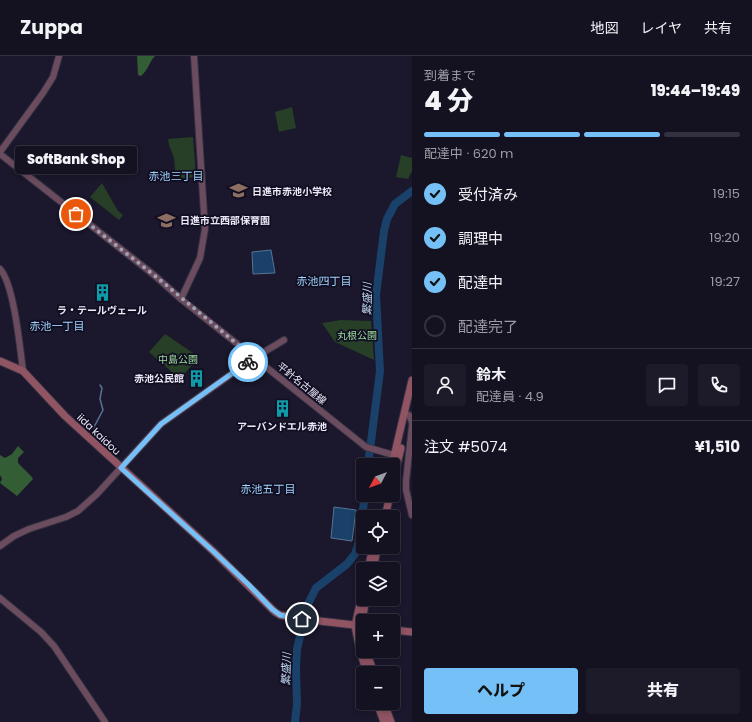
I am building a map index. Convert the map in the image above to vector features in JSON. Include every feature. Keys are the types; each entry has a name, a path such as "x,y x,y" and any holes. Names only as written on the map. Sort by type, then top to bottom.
{"main road":[{"name":"iida kaidou","path":"0,361 24,371 65,416 213,551 280,615 356,626"},
{"path":"397,456 412,380"},
{"path":"397,456 410,418 412,401"},
{"path":"400,631 412,632"},
{"path":"380,710 384,722"},
{"path":"386,710 390,722"}],"street":[{"path":"0,153 53,77 59,56"},
{"path":"181,299 200,258 205,229 194,56"},
{"name":"平針名古屋線","path":"0,153 154,275 181,299 367,448 397,456"},
{"path":"0,268 6,277 10,290 24,371"},
{"path":"0,546 14,536 29,529 78,511 90,502 161,424 254,358 284,340"},
{"path":"412,426 406,481 406,490 412,515"},
{"path":"0,598 41,632 54,646 105,722"}],"green space":[{"path":"137,56 155,56 146,71 141,76 138,75"},
{"path":"292,107 296,128 279,132 275,112"},
{"path":"193,137 196,177 176,179 174,158 168,139"},
{"path":"401,155 412,158 412,171 408,179 396,177"},
{"path":"102,183 118,211 123,215 119,220 90,197"},
{"name":"丸根公園","path":"341,320 371,321 374,360 335,342 322,323"},
{"name":"中島公園","path":"165,334 199,357 180,379 149,352"},
{"path":"18,446 24,452 18,458 18,463 33,479 17,496 0,483 2,479 0,475 0,455 5,458 12,454"}],"water":[{"path":"271,250 275,273 253,274 252,252"},
{"path":"334,507 356,510 352,541 331,538"}],"waterway":[{"name":"繁盛川","path":"369,458 380,371 376,295 384,231 387,219 395,204 412,191"},
{"path":"100,385 102,388 100,399 103,410 94,427 95,433 108,448 106,451"},
{"name":"繁盛川","path":"295,722 297,704 297,649 307,606 316,588 347,564 355,554 358,545 364,502"}],"way so far":[{"path":"76,214 154,275 181,299 243,348 254,358 248,362"}],"place":[{"name":"日進市赤池小学校","path":"239,191"},
{"name":"SoftBank Shop","path":"76,214"},
{"name":"日進市立西部保育園","path":"167,220"},
{"name":"ラ・テールヴェール","path":"102,293"},
{"name":"赤池公民館","path":"197,378"},
{"name":"アーバンドエル赤池","path":"282,409"}],"district":[{"name":"赤池三丁目","path":"176,176"},
{"name":"赤池四丁目","path":"324,281"},
{"name":"赤池一丁目","path":"57,326"},
{"name":"赤池五丁目","path":"268,489"}],"route":[{"path":"248,362 161,424 121,468 213,551 275,612 280,615 302,619"}]}
